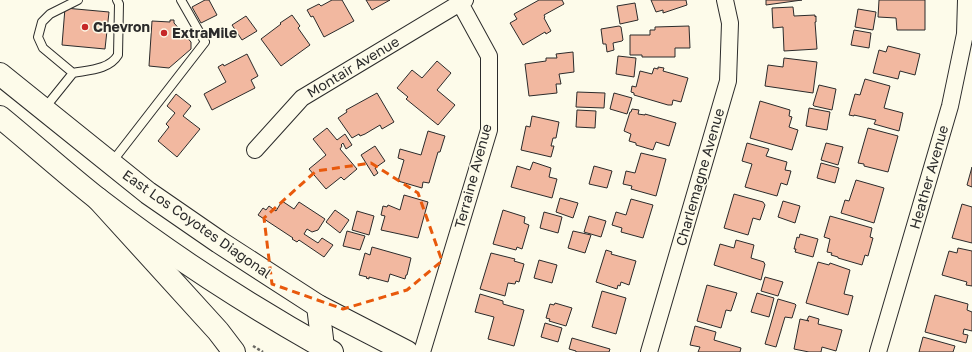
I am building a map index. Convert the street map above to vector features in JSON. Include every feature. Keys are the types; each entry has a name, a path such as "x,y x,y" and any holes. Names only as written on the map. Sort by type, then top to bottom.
{"main road":[{"name":"East Los Coyotes Diagonal","path":"0,74 148,193 219,242 318,306 407,352"},
{"path":"0,117 98,199 202,274 326,350"},
{"path":"98,199 218,331 234,352"},
{"path":"318,306 326,350"}],"street":[{"name":"Charlemagne Avenue","path":"649,352 728,81 730,23 725,0"},
{"name":"Heather Avenue","path":"878,352 950,106 965,34 966,0"},
{"name":"Montair Avenue","path":"255,150 302,98 462,2"},
{"name":"Terraine Avenue","path":"422,352 489,130 489,56 462,2"}],"lane":[{"path":"73,73 44,48 38,38 42,22 50,14 78,0"},
{"path":"44,110 73,73 96,69 115,61 118,55 119,4 117,0"},
{"path":"111,163 205,42 181,0"}],"highlighted area":[{"path":"371,163 418,193 442,261 407,290 343,309 272,284 264,218 316,171"}],"building":[{"path":"205,0 209,0 217,15 201,23 192,7"},
{"path":"332,0 342,0 354,21 324,37 313,16 311,17 307,10 319,4 321,6"},
{"path":"366,0 390,0 372,10"},
{"path":"539,0 562,0 564,4 544,15 544,18 551,31 546,34 545,32 523,45 510,23 517,19 514,14"},
{"path":"651,0 686,0 687,5 663,13 663,10 656,12"},
{"path":"766,0 802,0 766,5"},
{"path":"879,0 925,0 925,30 897,30 896,18 878,17"},
{"path":"635,3 638,20 620,24 617,6"},
{"path":"793,7 794,16 816,16 817,49 784,51 783,27 773,28 772,8"},
{"path":"65,8 109,12 105,49 62,45"},
{"path":"858,9 876,12 873,30 855,27"},
{"path":"292,15 300,26 298,28 310,45 281,66 261,39"},
{"path":"246,16 257,31 242,40 232,25"},
{"path":"170,20 174,20 174,23 191,42 191,49 169,68 149,66 152,21 170,22"},
{"path":"689,26 690,48 675,48 675,57 642,57 642,55 630,55 630,35 650,35 650,30 655,30 655,27"},
{"path":"621,27 623,40 613,43 614,50 607,52 606,44 603,44 601,29"},
{"path":"854,30 871,33 869,48 851,45"},
{"path":"888,46 920,54 915,75 900,71 898,79 873,73 879,50 886,52"},
{"path":"573,52 574,72 559,74 561,84 556,84 557,93 529,96 525,64 546,61 546,58 557,58 556,54"},
{"path":"247,54 258,76 251,80 255,88 212,110 204,94 226,82 218,67 223,64 224,66"},
{"path":"618,56 636,58 634,77 616,74"},
{"path":"784,58 817,62 813,93 765,86 768,65 783,67"},
{"path":"437,61 451,73 437,90 455,105 438,125 406,99 408,97 397,88 412,70 422,78"},
{"path":"658,67 664,68 663,71 688,78 681,102 673,100 672,105 668,105 634,95 634,93 631,92 632,86 636,87 640,71 652,74 654,68 658,69"},
{"path":"865,79 890,86 884,108 903,113 899,131 874,124 876,120 849,115 855,94 860,95"},
{"path":"819,85 836,89 832,110 813,105"},
{"path":"577,92 605,93 604,108 576,107"},
{"path":"377,93 394,122 382,129 380,125 365,134 360,136 359,134 352,138 338,118 347,112 346,110"},
{"path":"614,93 632,98 627,114 610,109"},
{"path":"176,94 191,106 183,116 200,129 177,157 158,141 169,127 166,124 175,113 167,106"},
{"path":"760,101 790,110 789,116 792,117 789,127 798,130 792,150 750,138"},
{"path":"809,108 830,112 827,130 806,126"},
{"path":"632,109 639,110 638,114 645,114 676,123 669,146 656,142 653,150 636,145 636,143 629,141 631,134 624,131"},
{"path":"577,110 596,111 595,128 576,127"},
{"path":"532,116 559,122 556,138 553,138 551,146 554,146 551,157 521,150 526,126 530,127"},
{"path":"327,128 337,140 345,134 352,145 346,149 343,143 340,149 357,169 344,180 341,177 326,189 309,169 326,155 313,139"},
{"path":"868,128 898,136 888,172 858,163"},
{"path":"428,131 445,136 440,152 438,152 429,183 423,182 422,188 398,181 404,160 398,158 400,149 421,155"},
{"path":"747,143 769,149 766,156 787,162 785,170 791,171 787,185 781,183 777,196 745,187 752,164 742,161"},
{"path":"826,143 843,147 838,165 821,160"},
{"path":"375,146 385,161 375,168 378,173 374,176 361,155"},
{"path":"641,153 666,159 656,196 631,189 632,186 623,184 626,171 635,173"},
{"path":"533,162 551,168 549,177 557,179 552,198 511,187 517,166 530,170"},
{"path":"821,163 839,168 835,183 817,178"},
{"path":"594,166 612,171 607,188 589,184"},
{"path":"972,167 972,187 967,185"},
{"path":"856,180 884,188 874,223 841,213 845,200 849,201"},
{"path":"734,194 763,202 765,205 760,220 753,218 748,235 724,228"},
{"path":"404,195 428,202 418,238 381,230 385,216 381,215 383,206 387,207 388,205 400,210"},
{"path":"560,198 578,203 573,218 556,212"},
{"path":"631,199 653,205 643,238 621,232 622,228 612,225 616,212 626,215"},
{"path":"282,201 294,209 299,202 325,219 318,230 312,232 307,229 304,234 318,243 322,238 333,245 324,257 299,240 297,242 292,239 293,238 258,215 263,208 266,210 269,206 276,211"},
{"path":"783,201 800,206 795,223 778,217"},
{"path":"962,204 972,207 972,243 952,238"},
{"path":"335,210 349,220 340,233 326,222"},
{"path":"503,210 525,217 524,223 529,225 522,249 517,247 516,250 493,244"},
{"path":"357,211 374,216 369,235 352,230"},
{"path":"544,212 562,217 558,233 540,228"},
{"path":"589,216 606,221 601,237 584,232"},
{"path":"830,216 872,228 870,237 873,238 868,256 865,255 862,265 838,258 831,255 832,253 827,252 830,239 824,237"},
{"path":"347,231 365,236 360,250 343,246"},
{"path":"573,231 591,235 585,253 568,248"},
{"path":"800,234 818,239 813,257 795,252 796,249 794,249 797,237 799,238"},
{"path":"736,240 754,245 751,258 764,262 765,264 761,280 714,265 720,244 734,248"},
{"path":"372,247 411,258 405,279 390,274 388,282 369,277 369,279 359,275 365,253 370,255"},
{"path":"958,248 972,251 972,286 966,285 967,282 942,275 949,251 957,253"},
{"path":"606,250 612,252 611,254 636,261 629,285 621,282 617,289 596,282"},
{"path":"491,253 515,259 514,261 524,264 519,282 516,281 515,284 508,283 505,296 480,289"},
{"path":"539,260 557,265 552,283 534,278"},
{"path":"818,262 829,265 830,263 850,270 844,294 853,296 848,315 806,303"},
{"path":"765,277 783,282 778,296 761,291"},
{"path":"707,285 737,293 731,311 726,310 721,328 697,321"},
{"path":"602,291 626,298 616,334 592,327"},
{"path":"757,293 774,298 769,317 751,312"},
{"path":"480,294 503,301 503,304 524,310 514,346 488,339 494,317 475,312"},
{"path":"935,295 968,304 967,310 972,312 972,331 964,329 963,334 968,335 966,343 925,332"},
{"path":"778,299 796,305 792,318 785,317 776,347 765,344"},
{"path":"555,303 572,308 566,326 549,321 550,319 546,318 550,304 554,305"},
{"path":"809,316 819,319 818,324 842,330 836,351 822,347 821,352 809,352 794,349 800,319 809,321 807,320"},
{"path":"545,323 562,328 558,342 541,337"},
{"path":"695,326 716,332 714,340 741,348 740,352 698,352 700,347 690,345"},
{"path":"923,337 955,346 953,352 919,352"},
{"path":"572,338 610,349 609,352 576,352 569,349"}],"place":[{"name":"Chevron","path":"85,27"},
{"name":"ExtraMile","path":"164,33"}]}
